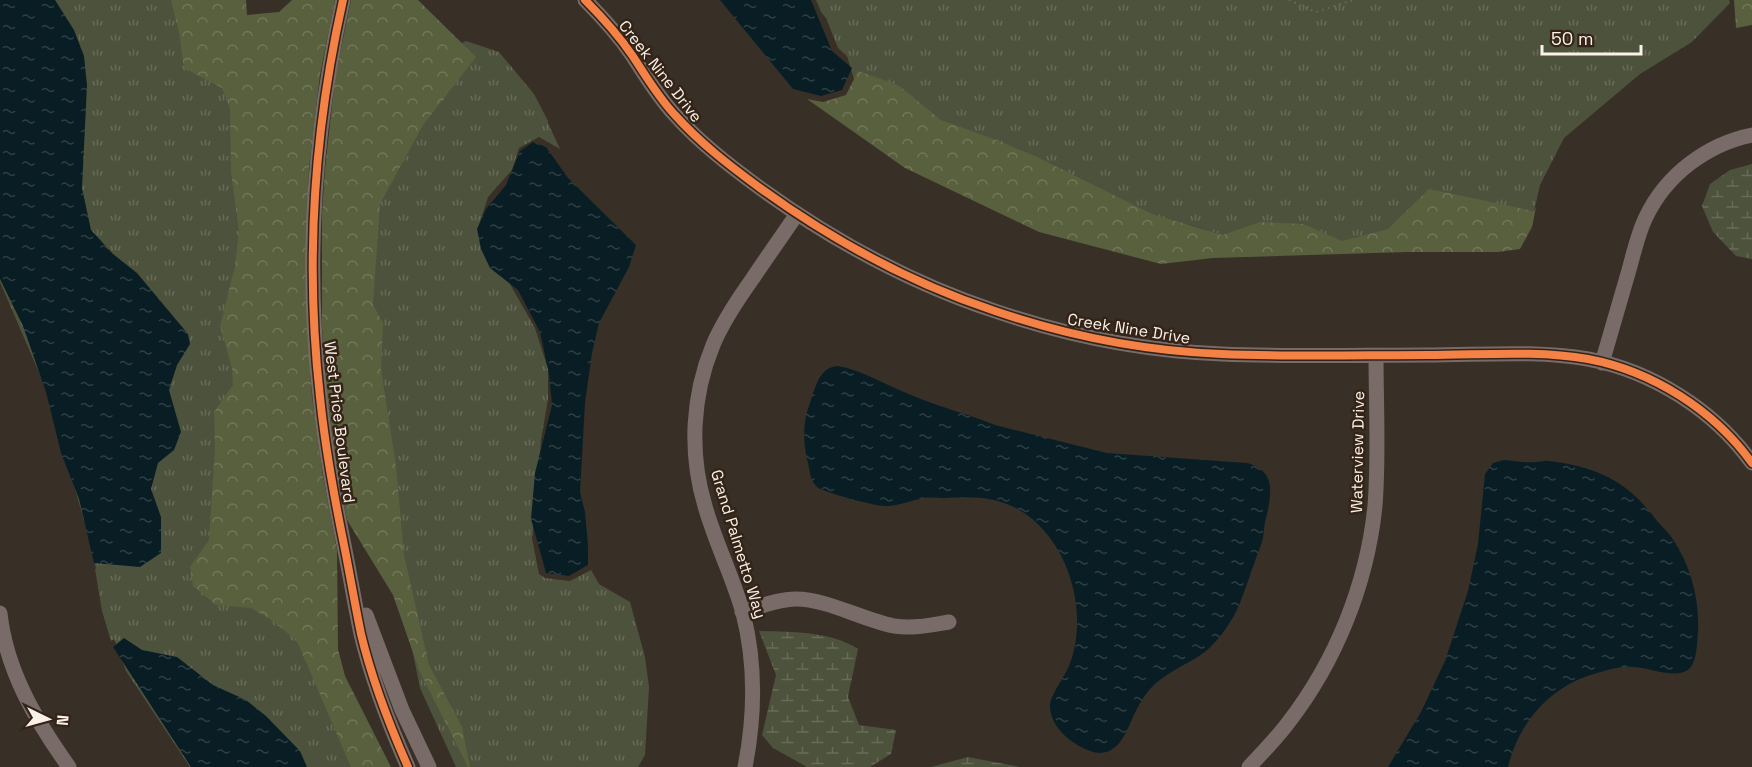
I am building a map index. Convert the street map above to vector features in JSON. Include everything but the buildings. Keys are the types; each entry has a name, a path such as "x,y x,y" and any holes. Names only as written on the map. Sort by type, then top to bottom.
{"street":[{"name":"West Price Boulevard","path":"343,0 327,77 321,122 313,259 314,328 330,475 362,635 383,706 408,767"},
{"name":"Creek Nine Drive","path":"585,0 626,46 662,100 690,131 736,171 829,235 918,280 992,310 1066,332 1181,352 1525,355 1586,359 1645,377 1675,393 1718,424 1752,463"},
{"path":"1602,363 1638,238 1646,216 1659,196 1675,176 1704,153 1720,145 1752,135"},
{"name":"Grand Palmetto Way","path":"745,767 749,746 753,686 751,656 742,612 699,483 694,451 696,411 704,373 718,334 735,304 797,214"},
{"name":"Waterview Drive","path":"1249,767 1288,724 1314,685 1344,628 1358,590 1375,506 1376,355"},
{"name":"West Price Boulevard","path":"346,556 386,672 429,767"},
{"path":"742,612 797,599 894,626 914,628 949,622"},
{"path":"0,613 10,659 24,694 69,767"}],"path":[{"path":"1289,0 1316,12 1353,0"}],"green space":[{"path":"0,0 185,0 230,90 285,607 363,767 190,767 126,671 114,639 111,641 102,611 91,545 47,391 0,282"},
{"path":"171,0 246,0 247,15 279,12 292,0 335,0 320,75 309,168 306,259 307,328 312,397 323,476 337,550 338,649 345,676 391,767 351,767 297,641 273,621 251,608 216,605 193,586 190,567 209,540 215,447 214,412 233,385 232,368 220,326 235,266 239,231 231,172 230,108 222,88 184,68 179,32"},
{"path":"351,0 418,0 476,57 423,125 380,204 373,304 383,324 381,369 396,466 404,555 429,665 462,727 470,767 419,670 393,595 347,520 338,475 327,396 322,327 322,213 335,78"},
{"path":"816,0 1729,0 1730,3 1692,42 1640,74 1564,138 1540,185 1534,211 1464,197 1356,245 1223,235 1190,225 1113,210 856,86 847,56 838,48"},
{"path":"1734,0 1752,0 1752,25 1736,28"},
{"path":"466,41 499,52 534,94 560,149 539,137 519,148 512,170 488,197 478,228 535,328 548,369 548,399 541,440 532,538 539,574 545,578 570,581 591,570 599,584 630,602 645,657 649,687 645,755 638,767 456,767 420,688 406,619 355,147 431,58"},
{"path":"858,71 898,85 941,120 1035,156 1152,214 1223,235 1260,222 1303,224 1342,241 1388,229 1429,189 1534,211 1536,207 1532,227 1520,249 1498,252 1407,252 1213,258 1161,264 1039,232 905,168 807,99 823,102 846,95"},
{"path":"1752,164 1752,259 1736,256 1713,232 1702,206 1710,184 1730,170"},
{"path":"759,631 797,632 823,636 858,649 848,697 859,725 896,730 891,754 870,767 807,767 773,748 762,735 776,675"},
{"path":"968,757 1020,767 931,767"}],"water":[{"path":"0,0 55,0 74,30 84,56 87,85 82,188 91,230 113,254 137,273 188,334 190,344 177,365 169,390 181,432 174,450 158,463 151,489 161,517 161,553 140,567 94,563 79,499 61,453 46,392 23,326 0,279"},
{"path":"720,0 811,0 832,51 852,68 842,90 821,96 793,89"},
{"path":"533,142 546,147 568,178 636,245 629,267 599,323 592,353 585,403 580,492 585,512 588,565 569,576 546,573 531,519 535,473 552,405 549,374 540,332 518,290 490,268 481,249 477,229 486,209 506,185 520,151"},
{"path":"838,366 995,425 1107,453 1247,463 1256,466 1265,474 1269,482 1270,495 1263,539 1237,611 1222,634 1203,654 1166,676 1150,689 1139,705 1124,736 1115,747 1102,753 1078,746 1065,736 1051,715 1050,703 1069,666 1075,646 1076,605 1065,564 1055,545 1027,515 1007,504 977,497 927,498 889,506 849,498 817,487 811,476 805,448 804,433 807,411 822,374"},
{"path":"1504,460 1547,461 1586,468 1614,480 1641,501 1672,538 1689,571 1696,596 1698,621 1694,661 1685,672 1615,668 1566,686 1540,707 1529,720 1513,750 1508,767 1388,767 1421,712 1445,661 1468,591 1478,544 1485,474 1493,463"},
{"path":"124,638 142,650 177,657 213,685 246,700 266,716 300,751 307,767 191,767 113,647"}],"cycle path":[{"path":"343,0 325,98 319,148 313,248 315,347 327,453 361,634 382,702 408,767"},
{"path":"585,0 622,41 669,108 727,163 787,207 844,242 902,273 963,300 1050,328 1107,341 1164,350 1300,356 1528,354 1588,359 1635,373 1680,396 1719,426 1752,463"}]}
